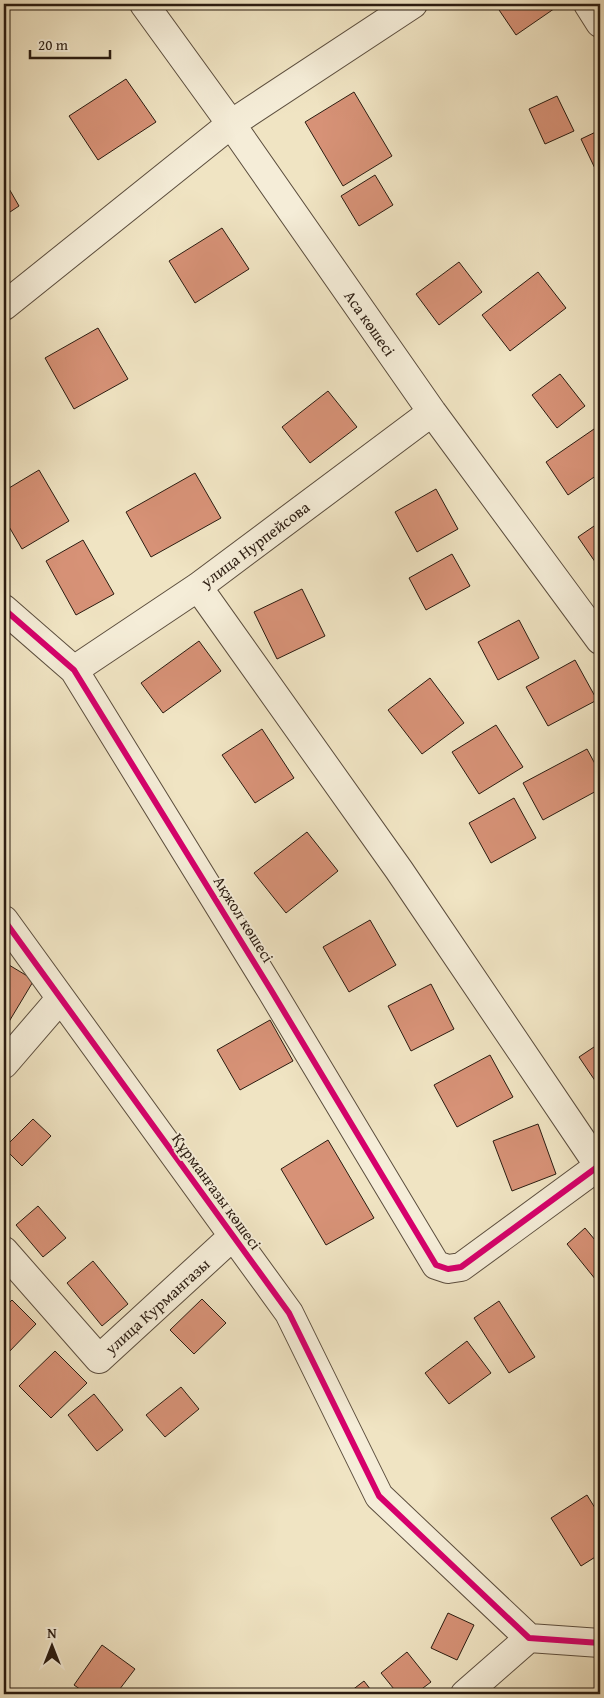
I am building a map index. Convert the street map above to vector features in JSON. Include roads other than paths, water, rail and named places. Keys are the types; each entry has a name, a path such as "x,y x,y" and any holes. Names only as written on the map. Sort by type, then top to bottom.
{"street":[{"name":"Аса көшесі","path":"144,4 231,124 432,412 600,640"},
{"path":"4,306 231,124 413,4"},
{"path":"588,4 600,22"},
{"name":"улица Нурпейсова","path":"74,670 198,586 432,412"},
{"path":"198,586 399,870 600,1166"},
{"name":"Ақжол көшесі","path":"4,609 74,670 271,990 436,1264 448,1269 461,1267 600,1166"},
{"name":"Құрманғазы көшесі","path":"4,920 289,1313 379,1496 529,1638"},
{"path":"4,1064 60,998"},
{"name":"улица Курмангазы","path":"4,1250 99,1359 233,1236"},
{"path":"465,1694 529,1638 600,1643"}]}
